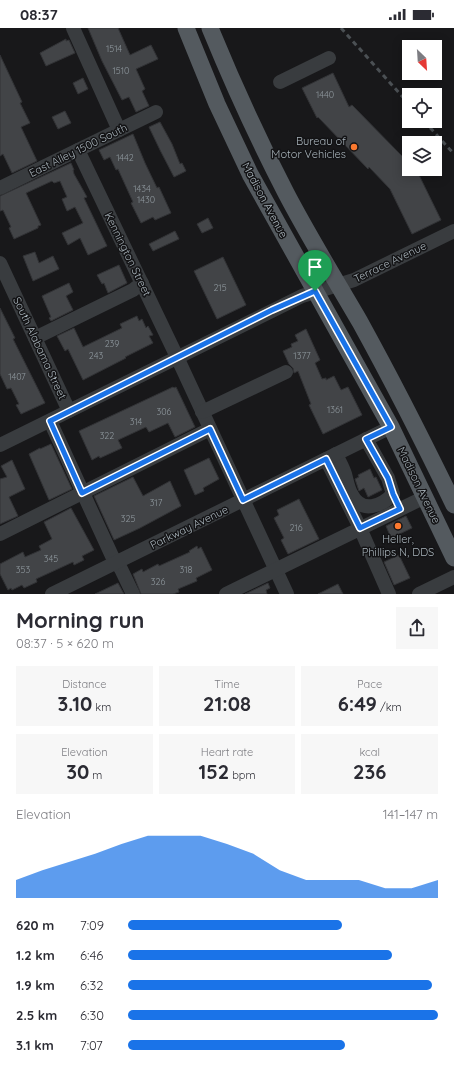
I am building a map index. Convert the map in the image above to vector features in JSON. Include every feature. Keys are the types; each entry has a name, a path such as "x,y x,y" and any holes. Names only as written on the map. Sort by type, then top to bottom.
{"main road":[{"name":"Madison Avenue","path":"186,28 217,104 250,174 391,427 454,558"},
{"name":"Madison Avenue","path":"210,28 238,95 270,163 300,219 384,366 454,505"}],"street":[{"path":"73,28 120,130"},
{"path":"280,82 329,58"},
{"name":"East Alley 1500 South","path":"0,188 156,112"},
{"name":"Kennington Street","path":"78,150 177,357"},
{"name":"Terrace Avenue","path":"0,445 177,357 315,291 354,280 454,231"},
{"name":"South Alabama Street","path":"0,263 69,411"},
{"path":"35,338 133,290 142,283"},
{"path":"177,357 287,594"},
{"path":"202,412 286,372"},
{"path":"50,421 112,556 133,594"},
{"name":"Parkway Avenue","path":"52,594 391,427"},
{"path":"0,534 210,429"},
{"path":"366,439 388,478 394,501"},
{"path":"331,457 344,473 352,495 358,502 367,507 394,501 425,497"},
{"path":"331,457 389,594"},
{"path":"226,594 360,528 394,501"},
{"path":"419,594 454,577"}],"building":[{"path":"88,28 118,28 130,55 151,45 158,59 136,69 145,89 142,91 149,106 136,112 129,97 122,100 102,61"},
{"path":"66,39 66,41 69,40 75,53 46,66 40,53"},
{"path":"0,55 30,123 21,127 37,161 12,173 3,154 0,156"},
{"path":"333,73 349,107 352,105 402,156 402,176 419,176 441,220 412,234 390,189 369,167 368,169 318,117 317,118 302,88"},
{"path":"83,78 88,89 78,94 73,83"},
{"path":"65,111 71,123 58,129 52,117"},
{"path":"160,122 172,144 180,164 182,163 186,171 174,177 149,127"},
{"path":"133,134 157,188 159,187 171,213 155,220 153,217 141,223 131,203 133,202 118,169 116,170 110,157 104,160 99,150"},
{"path":"71,163 74,174 87,197 84,198 107,246 88,255 80,238 68,245 62,233 83,223 75,207 67,211 62,199 67,197 60,181 54,183 52,181 26,193 41,225 38,226 38,228 14,239 9,228 11,227 3,210 0,211 0,196"},
{"path":"208,218 213,228 202,233 197,224"},
{"path":"175,231 179,239 153,251 149,244"},
{"path":"35,252 39,263 53,256 59,269 33,281 23,256"},
{"path":"223,257 246,305 217,319 194,271"},
{"path":"119,265 127,283 108,293 104,283 102,284 97,275"},
{"path":"69,283 73,292 66,296 73,310 51,321 49,318 51,317 42,296"},
{"path":"0,308 15,338 13,339 45,403 21,414 16,405 19,404 11,388 7,389 0,374"},
{"path":"137,316 139,321 142,319 146,328 148,326 153,335 149,336 153,343 83,380 68,349 65,351 57,336 74,328 83,347 122,328 120,324"},
{"path":"306,329 320,360 315,363 322,379 326,378 326,380 334,376 341,390 348,387 362,415 323,434 309,405 311,404 298,371 294,373 293,368 289,364 283,351 292,347 291,344 298,341 295,335"},
{"path":"173,387 176,387 195,427 175,437 168,423 149,432 146,427 118,440 122,448 92,460 79,431"},
{"path":"51,444 72,489 49,500 29,454"},
{"path":"209,458 219,479 203,488 204,491 195,495 184,470"},
{"path":"12,460 25,489 9,497 18,516 0,524 0,479 7,477 1,466"},
{"path":"370,469 374,478 376,477 382,490 368,497 364,488 359,491 355,479 359,477 358,475"},
{"path":"133,477 143,496 170,481 181,506 114,540 94,496"},
{"path":"299,499 319,539 288,554 281,540 284,538 274,518 279,515 277,510"},
{"path":"71,508 94,550 82,556 84,560 74,565 73,562 36,579 37,582 24,588 22,585 12,590 11,588 8,590 0,574 0,564 23,552 25,557 41,550 39,546 52,539 44,522"},
{"name":"Heller, Phillips N, DDS","path":"406,516 412,528 391,538 386,526"},
{"path":"197,546 198,549 201,547 212,570 196,578 197,581 178,589 179,592 173,594 141,594 133,574 142,569 143,572 158,564 159,566 190,552 189,551"},
{"path":"399,555 410,578 394,585 384,562"},
{"path":"118,583 124,594 95,594"},
{"path":"268,583 270,588 266,590 267,594 245,594"},
{"path":"338,584 343,594 318,594"}],"railway":[{"path":"341,28 402,96"},
{"path":"430,128 454,154"}],"place":[{"name":"Bureau of Motor Vehicles","path":"354,147"},
{"name":"Heller, Phillips N, DDS","path":"398,526"}],"route":[{"path":"315,291 391,427 366,439 388,478 400,509 360,528 326,459 243,500 210,429 82,493 50,421 272,310 315,291"}]}
